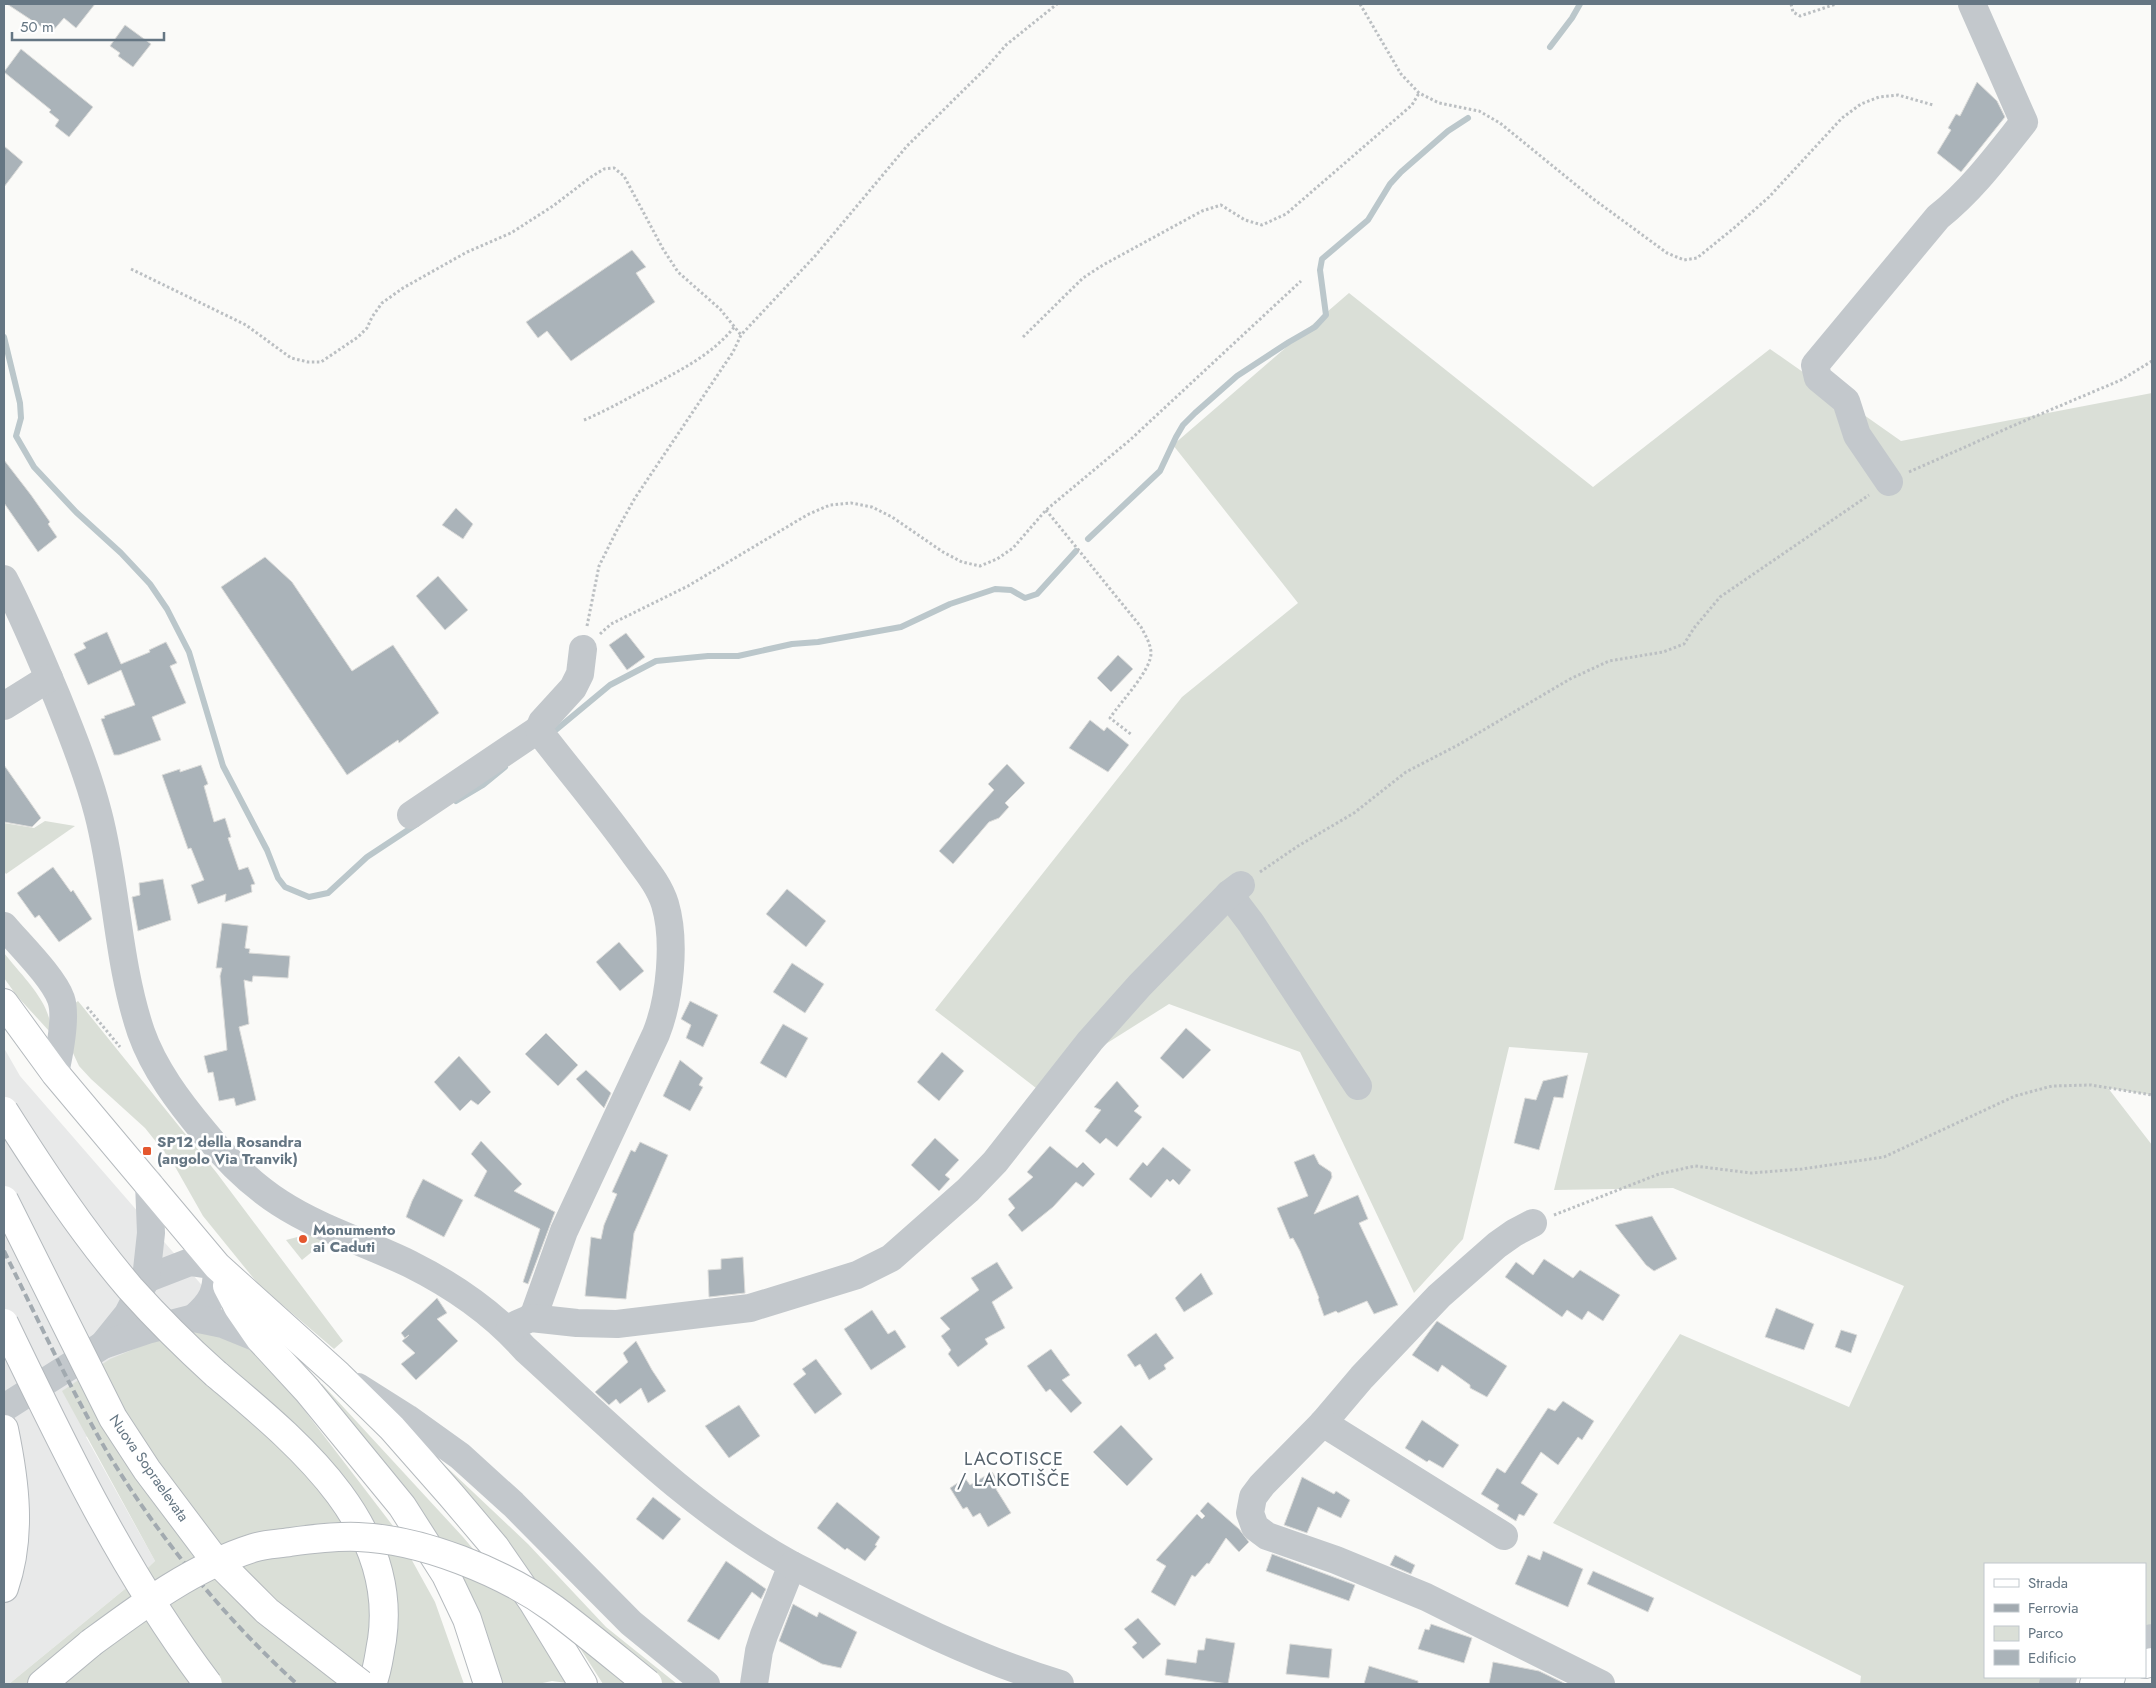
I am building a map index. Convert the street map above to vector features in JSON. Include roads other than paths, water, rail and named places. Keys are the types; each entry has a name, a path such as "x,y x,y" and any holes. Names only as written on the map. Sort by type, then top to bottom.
{"main road":[{"path":"4,1003 55,1073 217,1266 338,1375 392,1428 494,1547 534,1602 583,1684"},
{"path":"4,1111 82,1226 129,1287 176,1338 279,1428 319,1469 343,1499 364,1531 381,1582 384,1623 377,1673 372,1684"},
{"name":"Nuova Sopraelevata","path":"4,1200 113,1418 147,1470 211,1555 260,1604 361,1684"},
{"path":"217,1266 238,1307 260,1339 307,1390 402,1506 446,1575 467,1619 488,1684"},
{"path":"4,1323 78,1474 126,1563 177,1644 208,1684"},
{"path":"4,1429 11,1464 16,1509 14,1544 4,1588"},
{"path":"42,1684 91,1643 147,1601 206,1567 254,1548 307,1540 358,1537 412,1544 452,1557 510,1583 553,1608 648,1684"},
{"path":"2094,1684 2109,1678"}],"street":[{"path":"1889,482 1857,435 1846,401 1818,378 1815,365 1938,217 1956,203 1977,180 2024,122 1972,4"},
{"path":"4,579 19,607 49,678 70,731 98,812 112,878 127,970 142,1033 155,1062 177,1098 206,1135 246,1177 278,1202 305,1218 418,1269 520,1325 617,1324 750,1308 857,1275 891,1258 968,1190 995,1162 1090,1041 1140,985 1235,890 1252,923 1358,1086"},
{"path":"411,815 539,728 542,722 573,688 580,674 583,649"},
{"path":"4,706 49,678"},
{"path":"520,1325 535,1312 564,1231 656,1034 664,1014 670,964 668,917 660,892 627,843 542,735 539,728"},
{"path":"4,926 55,987 62,1002 61,1047 55,1073"},
{"path":"104,1346 128,1314 146,1279 151,1233 149,1183"},
{"path":"1533,1224 1514,1232 1496,1245 1440,1296 1362,1377 1323,1424 1273,1474 1253,1497 1250,1513 1255,1527 1266,1536 1336,1560 1426,1597 1601,1684"},
{"path":"146,1279 190,1262 217,1266 217,1287 209,1305 194,1318"},
{"path":"4,1408 104,1346 147,1330 194,1318 223,1324 260,1339"},
{"path":"520,1325 525,1349 674,1482 741,1533 792,1566 906,1622 1017,1669 1060,1684"},
{"path":"338,1375 407,1418 460,1456 513,1504 631,1623 706,1684"},
{"path":"1323,1424 1504,1536"},
{"path":"754,1684 759,1651 764,1635 792,1566"}],"waterway":[{"path":"1550,47 1580,4"},
{"path":"1088,539 1160,471 1183,425 1195,413 1237,376 1315,327 1326,315 1320,270 1322,259 1368,220 1390,184 1401,172 1448,131 1468,118"},
{"path":"4,337 20,403 21,418 16,436 34,467 76,512 121,553 150,584 167,609 189,652 223,766 267,850 278,878 285,887 309,897 328,893 367,857 417,824"},
{"path":"557,729 610,685 656,661 708,656 738,656 792,644 818,642 901,627 950,604 995,589 1011,590 1025,598 1037,594 1076,551"},
{"path":"456,801 483,785 505,767"}],"railway":[{"path":"4,1251 92,1426 126,1482 169,1544 218,1604 270,1659 297,1684"}],"place":[{"name":"SP12 della Rosandra (angolo Via Tranvik)","path":"147,1151"},
{"name":"Monumento ai Caduti","path":"303,1239"}],"district":[{"name":"LACOTISCE / LAKOTIŠČE","path":"1014,1469"}]}
